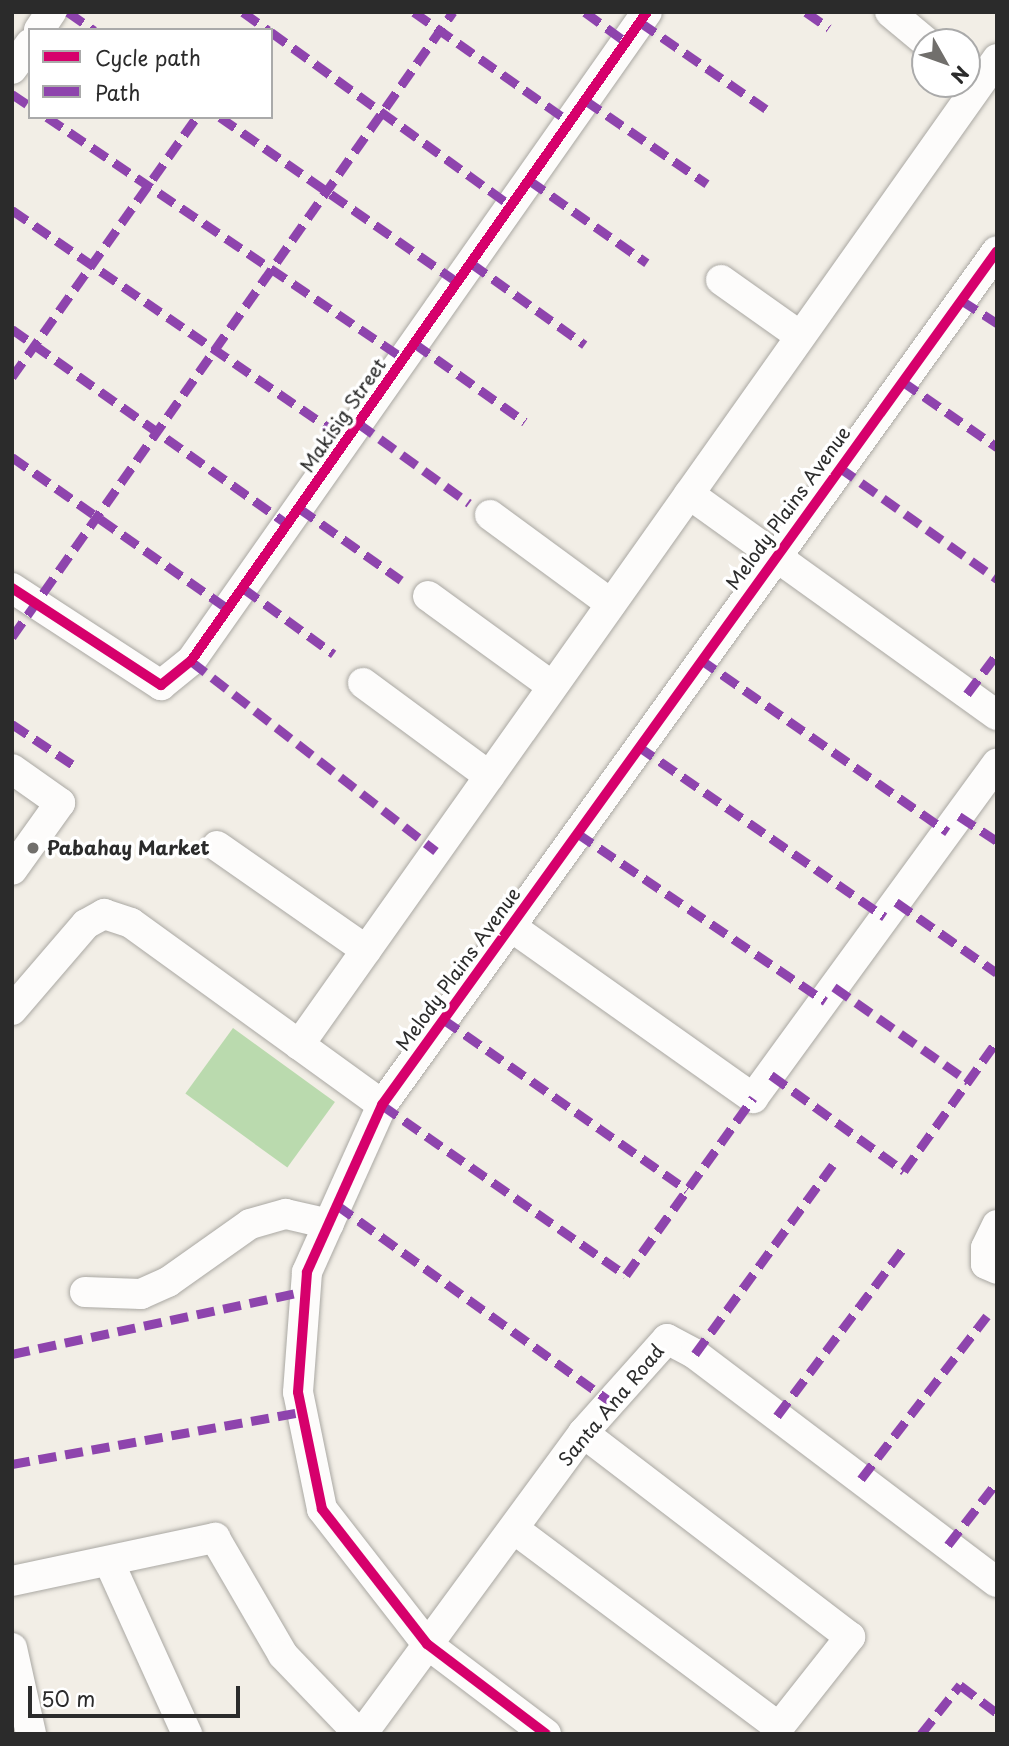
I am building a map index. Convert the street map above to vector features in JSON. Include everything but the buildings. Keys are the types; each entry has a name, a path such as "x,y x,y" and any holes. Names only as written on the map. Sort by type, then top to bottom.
{"street":[{"path":"40,28 51,12"},
{"name":"Makisig Street","path":"12,588 161,685 191,661 647,12"},
{"path":"890,12 911,30"},
{"path":"12,69 28,47"},
{"path":"299,1045 800,336 963,98"},
{"name":"Melody Plains Avenue","path":"547,1734 427,1644 322,1509 298,1392 307,1272 382,1105 775,554 997,251"},
{"path":"721,280 800,336"},
{"path":"689,494 997,715"},
{"path":"490,515 611,604"},
{"path":"428,596 552,686"},
{"path":"363,683 489,776"},
{"path":"510,926 754,1098 997,764"},
{"path":"12,769 60,803 12,870"},
{"path":"217,846 366,950"},
{"path":"12,1010 86,924 104,915 131,923 382,1105"},
{"path":"85,1292 141,1294 167,1282 250,1224 286,1214 329,1224"},
{"path":"997,1225 986,1248 986,1264 997,1269"},
{"name":"Santa Ana Road","path":"12,1581 110,1563 215,1538 283,1655 360,1734 583,1433 667,1339 695,1354 997,1582"},
{"path":"514,1529 779,1727 850,1637 583,1433"},
{"path":"110,1563 187,1734"},
{"path":"12,1648 31,1734"}],"green space":[{"path":"233,1028 335,1102 287,1168 185,1094"}],"marked path":[{"path":"68,12 91,28"},
{"path":"243,12 265,28"},
{"path":"414,12 570,122"},
{"path":"12,637 453,12"},
{"path":"585,12 626,42"},
{"path":"806,12 829,28"},
{"path":"640,22 766,109"},
{"path":"273,33 511,206"},
{"path":"12,94 28,105"},
{"path":"585,100 707,184"},
{"path":"50,119 404,359"},
{"path":"12,377 196,119"},
{"path":"223,119 457,282"},
{"path":"529,180 647,263"},
{"path":"12,210 347,440"},
{"path":"471,263 585,345"},
{"path":"961,300 997,323"},
{"path":"12,329 287,524"},
{"path":"414,343 525,422"},
{"path":"902,381 997,447"},
{"path":"358,423 469,503"},
{"path":"12,457 228,609"},
{"path":"839,467 997,579"},
{"path":"299,508 401,580"},
{"path":"243,588 334,654"},
{"path":"967,694 997,654"},
{"path":"700,659 948,832"},
{"path":"191,661 436,851"},
{"path":"12,724 75,766"},
{"path":"638,746 885,917"},
{"path":"959,816 997,841"},
{"path":"577,833 825,1001"},
{"path":"896,902 997,973"},
{"path":"834,987 968,1081"},
{"path":"443,1019 687,1190"},
{"path":"771,1075 904,1171 997,1041"},
{"path":"382,1105 626,1275 753,1098"},
{"path":"695,1354 833,1165"},
{"path":"337,1205 611,1402"},
{"path":"777,1416 905,1246"},
{"path":"12,1354 306,1291"},
{"path":"861,1479 987,1316"},
{"path":"12,1464 302,1412"},
{"path":"948,1545 997,1482"},
{"path":"921,1734 960,1685 997,1713"}],"cycle path":[{"path":"12,588 161,685 191,661 647,12"},
{"path":"546,1734 427,1644 322,1509 298,1392 307,1272 382,1105 997,251"}],"place":[{"name":"Pabahay Market","path":"33,848"}]}
